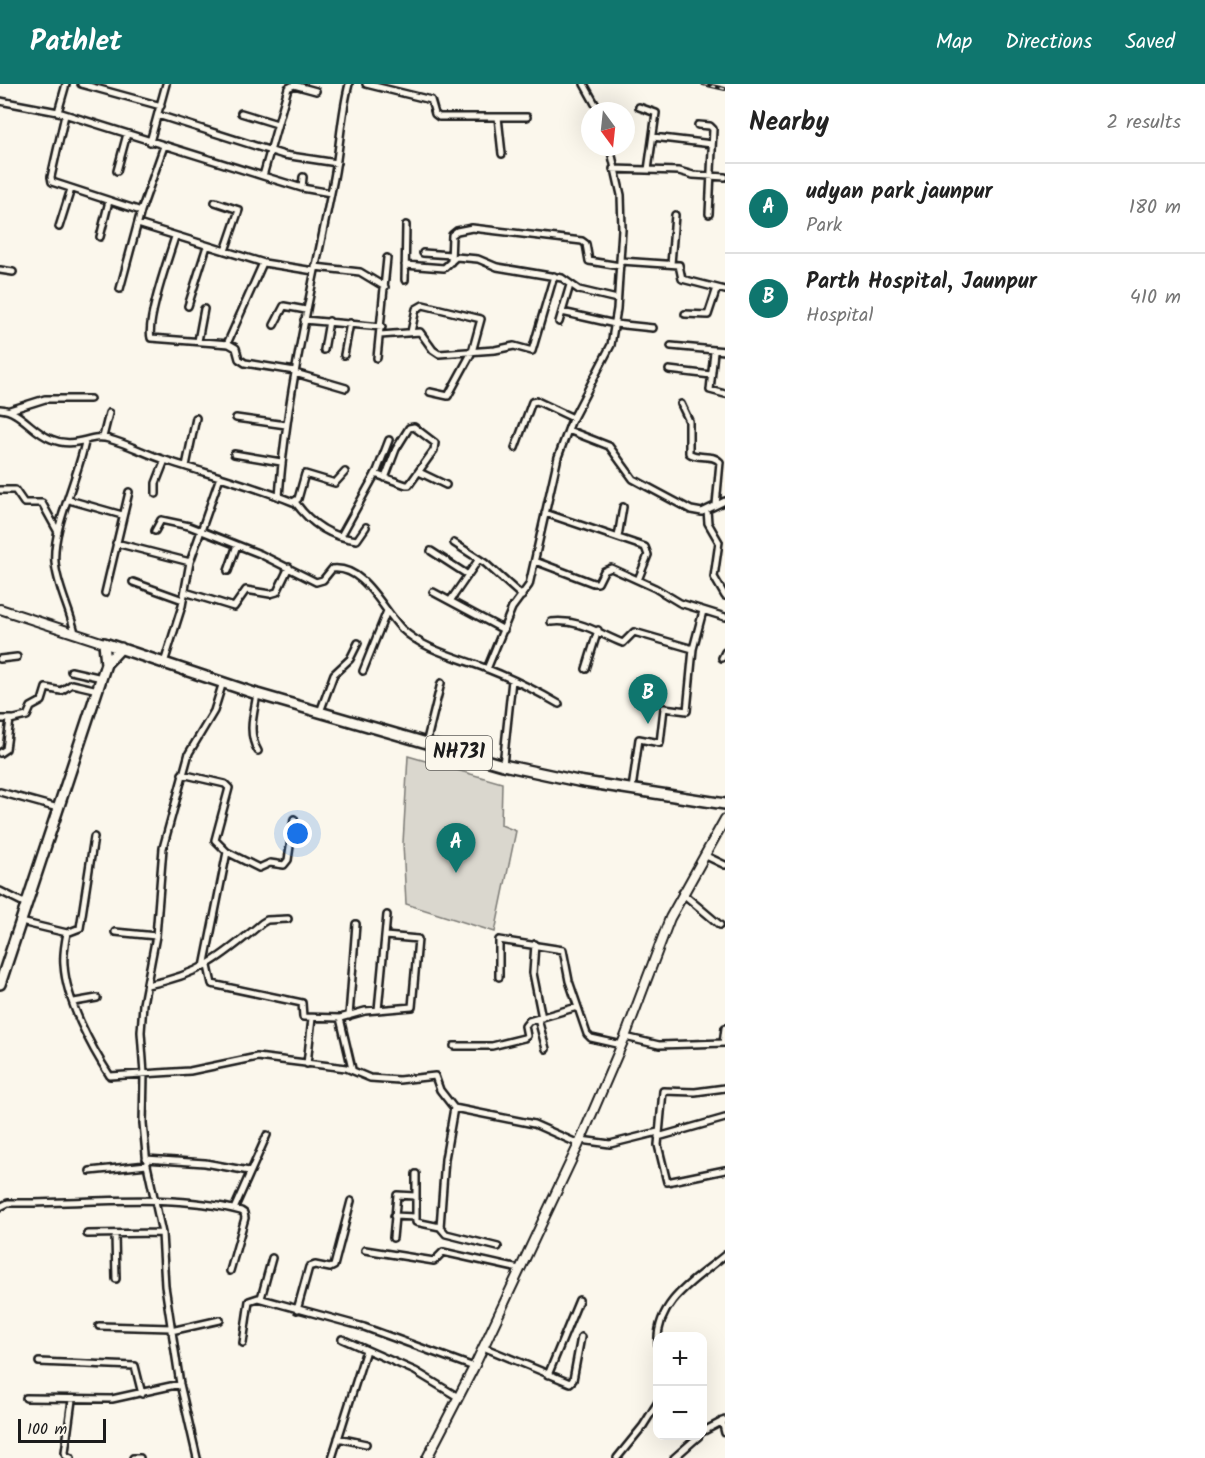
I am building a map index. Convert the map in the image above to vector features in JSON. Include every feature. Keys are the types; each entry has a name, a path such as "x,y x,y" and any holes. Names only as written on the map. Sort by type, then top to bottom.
{"highway":[{"name":"NH731","path":"104,643 257,693 504,765 725,804"},
{"path":"0,984 102,678 106,664 104,643"},
{"path":"106,664 121,648"}],"main road":[{"path":"0,609 104,643"},
{"path":"427,1458 474,1367 580,1142 623,1041 655,954 682,893 725,819"}],"street":[{"path":"58,112 66,84"},
{"path":"81,84 161,106"},
{"path":"150,142 166,84"},
{"path":"279,497 286,425 304,320 337,164 349,84"},
{"path":"366,84 431,100 435,114 439,117 527,117"},
{"path":"584,84 594,102"},
{"path":"263,176 290,86 316,92"},
{"path":"0,101 58,112 302,188 331,193"},
{"path":"639,107 656,112 648,170"},
{"path":"242,113 277,124"},
{"path":"65,115 51,179 56,185 141,211"},
{"path":"158,115 270,150 337,164"},
{"path":"498,117 502,154"},
{"path":"698,124 712,127 709,214"},
{"path":"117,171 127,134"},
{"path":"653,137 712,144"},
{"path":"120,289 141,211 164,146"},
{"path":"487,669 512,608 529,585 558,458 573,418 606,359 615,324 622,204 611,156"},
{"path":"613,169 679,171 693,176 725,177"},
{"path":"302,188 303,177"},
{"path":"59,227 71,189"},
{"path":"100,237 109,201"},
{"path":"215,202 239,210 225,250"},
{"path":"671,264 675,215"},
{"path":"138,224 263,263 360,272 385,287"},
{"path":"405,280 406,225"},
{"path":"452,262 451,238 454,232 471,228 582,241 586,244 589,261 671,264 680,266 682,279 725,290"},
{"path":"176,237 163,275 150,336 154,339 227,344 236,348 242,362 295,372 346,388"},
{"path":"188,306 207,246"},
{"path":"423,253 451,255"},
{"path":"405,265 444,268 460,256 478,259 497,267 554,276 566,280 570,285 585,292 617,299"},
{"path":"377,358 382,327 387,258"},
{"path":"227,344 263,263"},
{"path":"0,270 13,272"},
{"path":"380,336 411,332 423,335 435,353 472,352 514,346 532,351 554,276"},
{"path":"559,322 570,285"},
{"path":"685,315 708,315 717,288"},
{"path":"274,325 284,306 306,310"},
{"path":"411,332 415,313 421,306 477,316 481,319 472,352 448,396 430,392"},
{"path":"198,341 204,309"},
{"path":"562,312 615,324 653,328"},
{"path":"304,320 382,327"},
{"path":"324,350 329,321"},
{"path":"344,356 350,323"},
{"path":"671,346 714,352 725,351"},
{"path":"714,352 710,390 725,394"},
{"path":"669,370 711,375"},
{"path":"0,409 10,410 45,399 90,399"},
{"path":"515,448 532,402 537,401 573,418"},
{"path":"681,404 689,421 690,454 715,458 720,462 716,505"},
{"path":"10,410 51,440 73,444 103,437 165,460 295,502 312,523 341,536 358,540 366,527"},
{"path":"103,437 109,413"},
{"path":"186,466 196,418"},
{"path":"236,418 286,425"},
{"path":"375,474 386,478 409,485 435,445 433,440 412,427 396,449 386,478"},
{"path":"568,430 609,446 624,469 641,485 691,510 707,510 725,501"},
{"path":"341,536 375,474 389,440"},
{"path":"75,633 55,565 58,532 85,442"},
{"path":"234,454 281,462"},
{"path":"156,494 156,483 165,460"},
{"path":"295,502 304,474 335,483 339,482 345,472"},
{"path":"419,472 446,485"},
{"path":"164,663 183,600 190,562 220,477"},
{"path":"0,490 15,490 24,503 42,502 58,532"},
{"path":"105,593 129,492"},
{"path":"69,500 122,515"},
{"path":"618,537 622,507"},
{"path":"707,510 708,523 718,542 714,578 725,596"},
{"path":"545,513 645,547 648,551 638,580"},
{"path":"155,531 159,521 164,519 237,545 318,582 332,569 344,569 361,580 402,629 422,642 512,680 559,704"},
{"path":"116,543 190,562"},
{"path":"454,543 479,559 522,596"},
{"path":"228,571 237,545"},
{"path":"431,551 468,575"},
{"path":"450,601 479,559"},
{"path":"535,561 593,583 598,583 604,571 611,568 680,603 725,617"},
{"path":"185,592 234,607 246,590 270,594 277,592 289,567"},
{"path":"133,582 183,600"},
{"path":"433,592 504,630"},
{"path":"363,671 387,611"},
{"path":"632,789 639,740 660,743 664,708 687,711 693,650 703,611"},
{"path":"551,622 579,623 623,643 634,632 693,650"},
{"path":"586,669 598,630"},
{"path":"320,712 334,674 350,659 358,643"},
{"path":"0,659 17,657"},
{"path":"71,671 102,678"},
{"path":"504,765 512,680"},
{"path":"197,1458 180,1384 171,1329 162,1233 146,1162 141,1032 156,936 163,848 189,753 214,711 223,682"},
{"path":"426,744 441,683"},
{"path":"0,719 27,716 31,707 42,701 46,688 61,691 72,684 98,690"},
{"path":"257,693 252,729 253,741 258,751"},
{"path":"0,753 6,749 12,719"},
{"path":"182,774 225,784 229,788 215,840 227,852 259,868 270,863 284,865 288,860 294,819"},
{"path":"0,792 58,807"},
{"path":"21,922 67,933 77,931 82,923 94,837"},
{"path":"227,852 206,966 212,984 302,1003 302,1016 340,1018 378,1010 408,1008 414,1004 418,939 385,936"},
{"path":"704,855 725,865"},
{"path":"0,891 26,904"},
{"path":"682,893 720,925"},
{"path":"378,1010 387,915"},
{"path":"147,985 179,978 223,957 267,920 288,919"},
{"path":"349,1016 357,924"},
{"path":"115,932 156,936"},
{"path":"67,933 64,967 74,1002 110,1076 190,1071 257,1057 352,1069 370,1078 399,1080 435,1076 440,1090 454,1108 534,1124 580,1142 613,1144 725,1118"},
{"path":"499,977 499,939 535,944 565,952 567,971 577,1007 589,1037 659,1045 724,1043 725,1028"},
{"path":"535,944 533,973 546,1049"},
{"path":"74,1002 97,998"},
{"path":"454,1046 492,1046 524,1038 527,1036 526,1023 577,1007"},
{"path":"307,1064 312,1017"},
{"path":"340,1018 352,1069"},
{"path":"725,1088 695,1092 663,1091 658,1135 667,1182 725,1170"},
{"path":"440,1227 445,1159 454,1108"},
{"path":"234,1209 267,1135"},
{"path":"90,1171 146,1162 205,1163 249,1171"},
{"path":"416,1174 415,1217 417,1223 440,1227 446,1234 498,1247"},
{"path":"393,1238 397,1195 415,1196"},
{"path":"297,1310 309,1267 315,1265 330,1268 334,1266 351,1201"},
{"path":"0,1208 8,1203 155,1202 207,1204 234,1209 245,1215 230,1271"},
{"path":"394,1216 415,1217"},
{"path":"87,1234 162,1233"},
{"path":"116,1234 116,1279"},
{"path":"365,1250 434,1261 443,1252 519,1269"},
{"path":"658,1332 660,1319 670,1301 725,1255"},
{"path":"261,1298 272,1258"},
{"path":"243,1343 249,1301 261,1298 364,1327 474,1367"},
{"path":"548,1375 579,1300"},
{"path":"99,1326 171,1329 220,1320"},
{"path":"483,1347 567,1383 572,1382 581,1337"},
{"path":"342,1339 415,1371 458,1397"},
{"path":"332,1458 366,1350"},
{"path":"39,1362 135,1366 142,1394"},
{"path":"26,1398 112,1399 180,1384"},
{"path":"71,1458 66,1456 65,1452 72,1400"},
{"path":"617,1458 643,1426 653,1409"},
{"path":"707,1429 723,1420 725,1433"},
{"path":"338,1437 366,1444"},
{"path":"674,1458 694,1440"},
{"path":"133,1458 140,1458"}],"shaded area":[{"path":"408,756 502,783 501,825 516,831 495,932 406,904 403,843"}],"railway":[{"path":"703,84 725,89"}],"place":[{"name":"Parth Hospital, Jaunpur","path":"648,724"},
{"name":"udyan park jaunpur","path":"456,873"}]}
